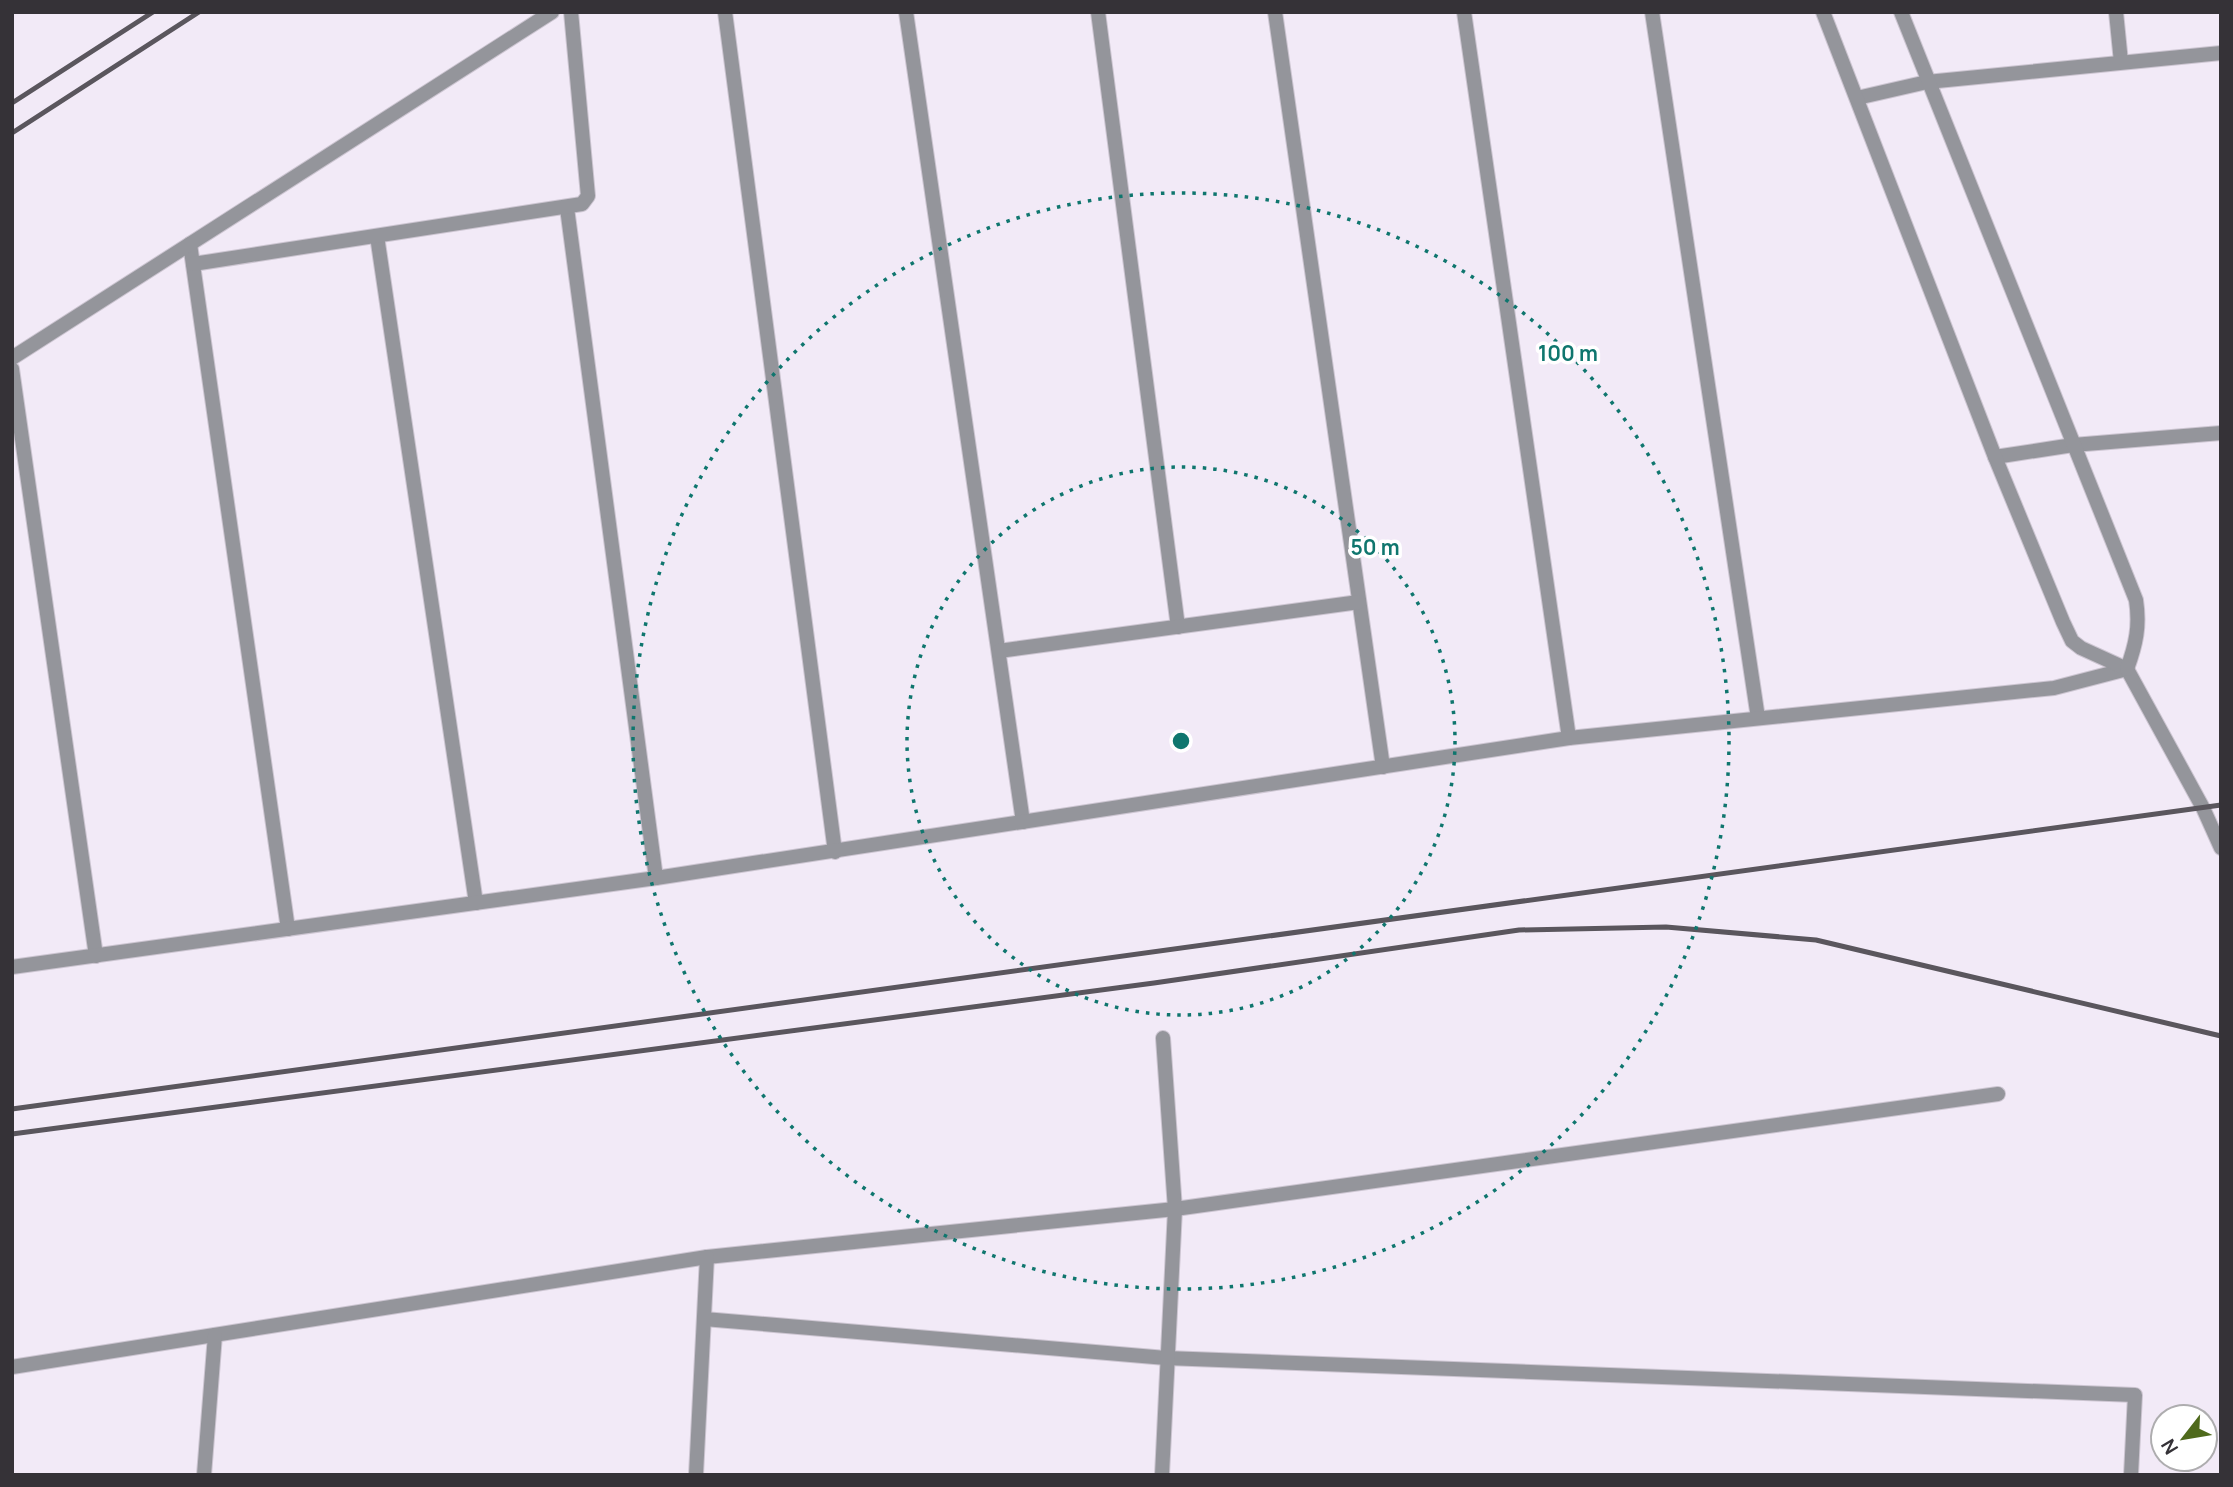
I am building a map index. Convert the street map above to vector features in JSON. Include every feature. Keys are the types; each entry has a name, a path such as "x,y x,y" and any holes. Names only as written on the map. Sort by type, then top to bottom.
{"street":[{"path":"12,358 552,12"},
{"path":"193,264 582,204 588,196 570,12"},
{"path":"725,12 835,852"},
{"path":"906,12 1023,822"},
{"path":"1098,12 1178,626"},
{"path":"1275,12 1383,767"},
{"path":"1464,12 1569,738"},
{"path":"1652,12 1758,719"},
{"path":"1823,12 1995,457 2072,641 2127,669 2203,808 2221,848"},
{"path":"1901,12 2136,600 2139,622 2127,669"},
{"path":"2116,12 2121,62"},
{"path":"1857,98 1927,82 2221,53"},
{"path":"567,208 656,878"},
{"path":"377,236 476,903"},
{"path":"190,244 288,929"},
{"path":"12,369 96,956"},
{"path":"1995,457 2073,445 2221,433"},
{"path":"999,652 1359,602"},
{"path":"12,967 835,852 1569,738 2054,688 2127,669"},
{"path":"1163,1038 1175,1209 1166,1359 1163,1475"},
{"path":"12,1367 707,1257 1175,1209 1998,1094"},
{"path":"696,1475 707,1257"},
{"path":"704,1319 1166,1359 2135,1395 2131,1475"},
{"path":"204,1475 215,1335"}],"railway":[{"path":"12,103 153,12"},
{"path":"12,133 199,12"},
{"path":"12,1109 2221,805"},
{"path":"12,1134 1154,983 1519,930 1666,927 1816,940 2221,1036"}]}
